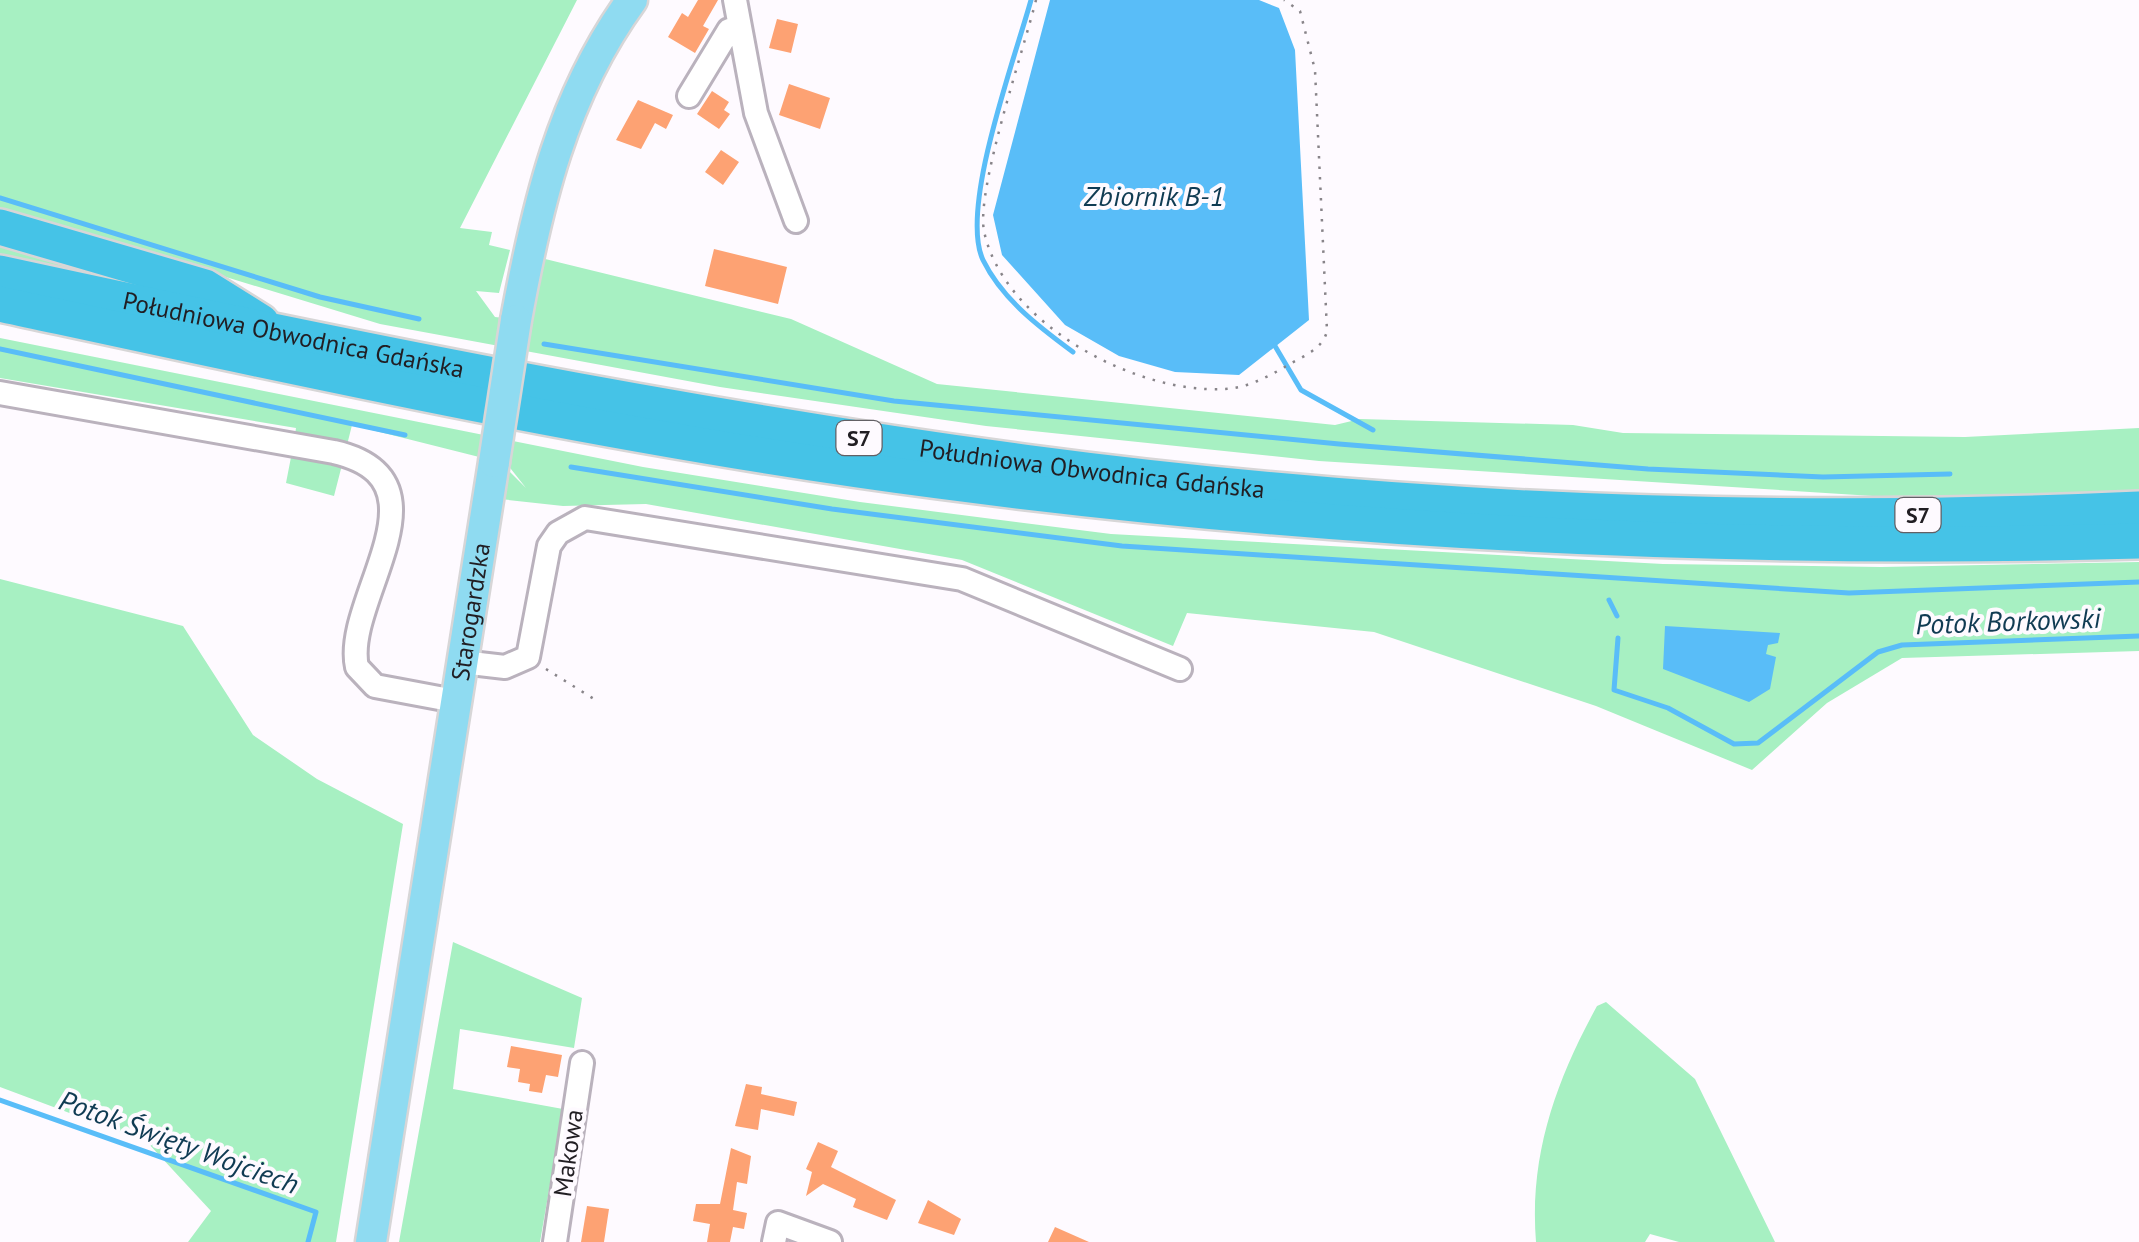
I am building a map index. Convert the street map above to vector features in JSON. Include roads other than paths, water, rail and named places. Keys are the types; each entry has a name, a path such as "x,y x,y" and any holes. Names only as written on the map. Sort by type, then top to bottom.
{"highway":[{"path":"0,228 213,290 278,334"},
{"name":"Południowa Obwodnica Gdańska","path":"0,273 278,334 623,401 1027,462 1234,485 1445,501 1697,513 1905,516 2139,510"},
{"name":"Południowa Obwodnica Gdańska","path":"0,304 612,430 882,473 1113,503 1376,526 1729,544 2139,540"},
{"path":"0,320 114,328"}],"main road":[{"name":"Starogardzka","path":"370,1242 536,212 556,146 588,72 632,0"}],"street":[{"path":"735,0 756,113 796,221"},
{"path":"688,96 729,30 740,27"},
{"path":"0,393 334,452 366,464 385,489 392,520 357,638 356,667 375,686 455,701"},
{"path":"462,662 505,666 528,657 549,546 571,523 601,518 962,579 1180,669"},
{"name":"Makowa","path":"555,1242 582,1064"},
{"path":"774,1242 778,1223 830,1242"}],"water":[{"name":"Zbiornik B-1","path":"1050,0 1259,0 1279,8 1295,50 1309,320 1239,375 1175,372 1119,356 1065,325 1002,255 993,215"},
{"path":"1665,626 1780,633 1778,643 1768,645 1766,654 1776,657 1770,689 1749,702 1663,669"}],"waterway":[{"path":"1031,0 983,171 978,237 983,260 1000,287 1073,352"},
{"path":"0,198 320,297 419,319"},
{"path":"544,344 894,401 1339,444 1648,469 1823,477 1950,474"},
{"name":"Potok Borkowski","path":"1275,346 1301,390 1373,430"},
{"path":"0,349 405,435"},
{"path":"571,467 832,509 1122,546 1849,593 2139,582"},
{"name":"Potok Borkowski","path":"1609,600 1617,616"},
{"name":"Potok Borkowski","path":"1618,638 1614,690 1668,708 1734,744 1758,743 1878,652 1902,645 2139,636"},
{"name":"Potok Święty Wojciech","path":"0,1100 316,1212 308,1242"}]}
